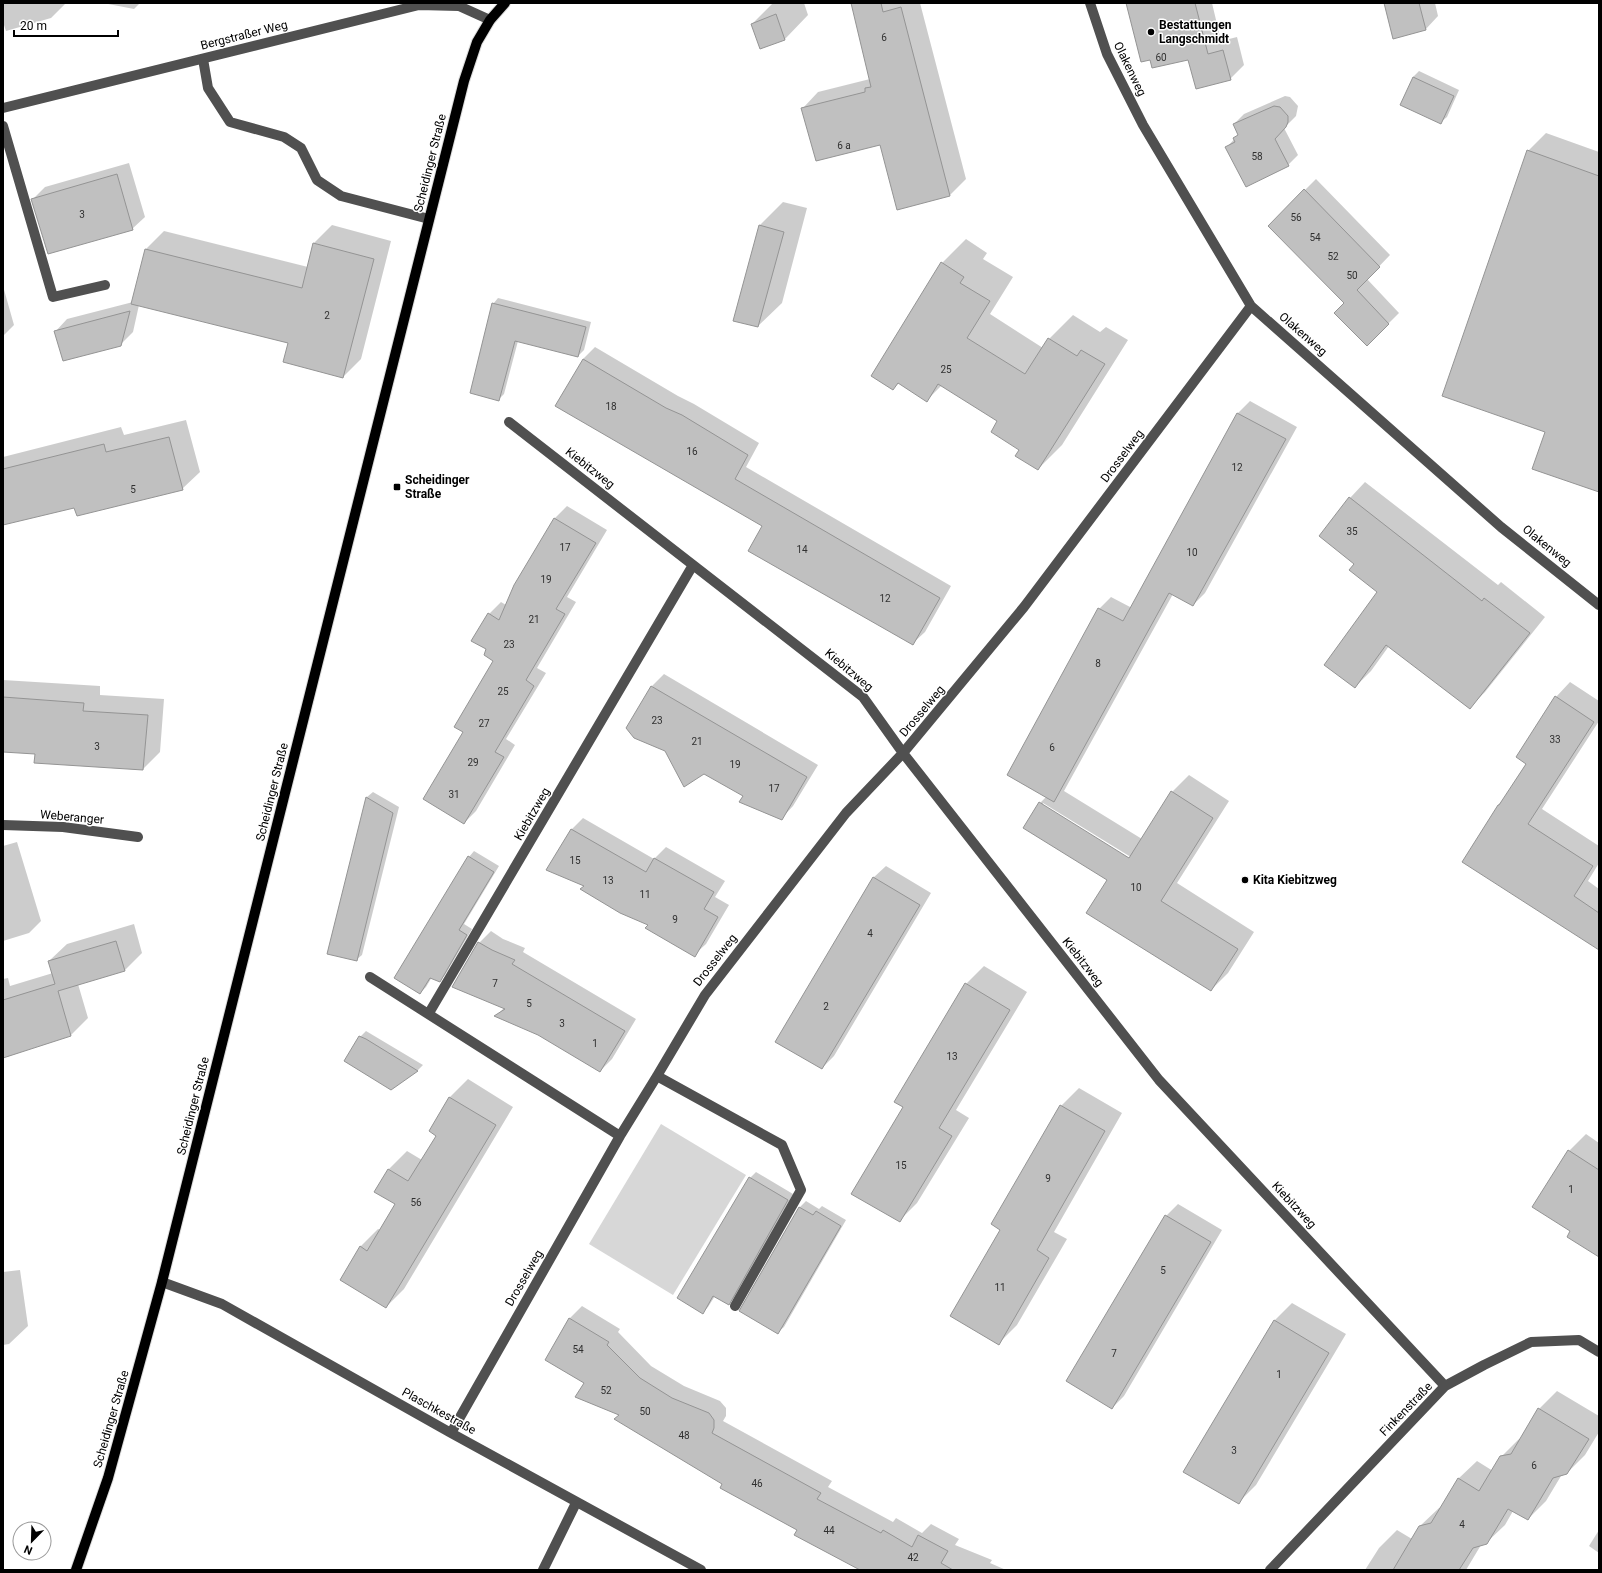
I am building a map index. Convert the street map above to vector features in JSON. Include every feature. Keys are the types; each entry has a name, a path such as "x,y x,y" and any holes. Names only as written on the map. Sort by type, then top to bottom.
{"main road":[{"name":"Scheidinger Straße","path":"76,1570 108,1478 162,1282 464,81 477,42 490,20 505,3"}],"street":[{"name":"Olakenweg","path":"1090,3 1107,54 1143,125 1251,306 1501,527 1599,605"},
{"name":"Bergstraßer Weg","path":"3,108 419,5 459,6 490,20"},
{"path":"203,59 208,88 230,122 284,137 301,148 317,180 341,196 429,219"},
{"path":"3,126 53,297 105,284"},
{"name":"Drosselweg","path":"451,1433 620,1136 705,995 846,814 903,754 1024,607 1251,306"},
{"name":"Kiebitzweg","path":"509,422 863,697 903,754 1159,1080 1445,1386"},
{"name":"Kiebitzweg","path":"429,1013 693,564"},
{"name":"Weberanger","path":"3,825 63,827 138,837"},
{"path":"370,977 429,1013 620,1136"},
{"path":"657,1076 782,1145 801,1190 734,1306"},
{"name":"Plaschkestraße","path":"162,1282 222,1304 576,1503 701,1570"},
{"name":"Finkenstraße","path":"1270,1570 1445,1386 1532,1342 1579,1340 1599,1352"},
{"path":"543,1570 576,1503"}],"shaded area":[{"path":"661,1124 746,1175 673,1295 589,1244"}],"building":[{"path":"851,3 881,3 883,12 901,7 950,196 897,210 880,145 816,161 801,108 865,92 865,88 871,87"},
{"path":"1126,3 1195,3 1208,54 1223,50 1231,80 1196,89 1188,60 1152,68 1150,60 1141,62"},
{"path":"1384,3 1419,3 1426,30 1393,39"},
{"path":"776,14 785,40 760,49 751,24"},
{"path":"1413,77 1454,96 1441,124 1400,105"},
{"path":"1274,106 1280,107 1288,116 1286,127 1275,139 1289,166 1246,187 1225,147 1235,142 1233,138 1238,135 1233,124"},
{"path":"1527,150 1599,176 1599,492 1532,469 1545,432 1442,396"},
{"path":"117,174 133,230 48,254 31,199"},
{"path":"1304,189 1380,267 1357,290 1389,324 1367,346 1334,313 1344,303 1268,226"},
{"path":"759,225 784,232 758,327 733,321"},
{"path":"313,243 374,259 343,378 283,362 288,343 131,304 145,249 302,288"},
{"path":"941,262 964,277 960,283 990,301 967,338 1025,374 1048,338 1077,356 1081,350 1105,364 1038,470 1015,456 1019,450 991,432 997,421 938,384 927,402 898,383 893,390 871,376"},
{"path":"492,303 586,327 578,357 515,341 499,401 470,393"},
{"path":"130,311 121,346 63,361 54,331"},
{"path":"583,359 666,408 682,415 748,455 735,479 940,598 913,645 748,551 762,526 555,406"},
{"path":"1237,413 1286,439 1193,606 1169,593 1054,802 1007,775 1098,608 1123,621"},
{"path":"169,437 183,490 77,516 74,508 3,525 3,469 104,444 106,452"},
{"path":"1349,497 1482,601 1484,598 1530,633 1470,709 1386,645 1355,688 1324,665 1377,592 1349,570 1354,564 1319,536"},
{"path":"554,518 596,543 556,609 565,614 526,680 534,686 495,752 504,757 464,824 423,799 463,732 454,727 493,661 484,655 486,649 471,641 488,613 499,620 514,585"},
{"path":"651,686 807,777 782,820 739,802 743,796 704,774 684,787 665,751 634,738 626,728"},
{"path":"1555,696 1594,722 1528,824 1593,866 1574,896 1599,913 1599,950 1462,862 1526,764 1516,757"},
{"path":"3,697 84,703 83,711 148,715 143,770 34,763 35,754 3,752"},
{"path":"1171,791 1213,818 1161,901 1238,949 1211,991 1086,913 1107,880 1023,828 1039,802 1129,858"},
{"path":"366,797 393,813 357,961 327,954"},
{"path":"571,829 646,872 654,858 714,892 704,909 718,917 695,957 645,928 648,925 620,913 580,889 584,886 546,870"},
{"path":"468,856 494,872 459,930 467,935 440,982 430,978 420,994 394,978"},
{"path":"873,877 920,905 822,1069 775,1042"},
{"path":"116,941 125,971 58,991 71,1036 3,1058 3,1000 55,984 48,961"},
{"path":"478,942 515,960 512,964 625,1031 600,1072 538,1035 494,1016 505,1009 452,987"},
{"path":"965,983 1010,1010 939,1128 952,1136 900,1222 851,1194 903,1107 894,1102"},
{"path":"359,1036 418,1071 391,1090 344,1061"},
{"path":"449,1097 496,1125 386,1308 340,1280 360,1246 367,1251 395,1204 374,1192 388,1169 408,1181 436,1136 429,1131"},
{"path":"1060,1105 1105,1131 1037,1250 1049,1258 999,1345 950,1316 1000,1230 991,1224"},
{"path":"1568,1150 1599,1170 1599,1257 1567,1237 1570,1231 1532,1207"},
{"path":"749,1177 788,1200 729,1305 713,1296 703,1314 677,1298"},
{"path":"799,1207 813,1215 816,1211 841,1226 778,1334 739,1311"},
{"path":"1165,1215 1211,1242 1112,1409 1066,1381"},
{"path":"569,1318 609,1342 607,1345 640,1378 672,1398 709,1413 714,1420 714,1428 712,1433 821,1493 817,1499 881,1533 883,1530 912,1547 918,1535 948,1551 941,1563 953,1570 860,1570 794,1535 797,1530 720,1488 722,1484 614,1419 619,1415 575,1397 584,1383 545,1360"},
{"path":"1274,1320 1329,1353 1239,1504 1183,1472"},
{"path":"1538,1408 1589,1439 1567,1474 1553,1478 1528,1520 1508,1509 1487,1544 1473,1548 1459,1570 1393,1570 1419,1526 1431,1523 1458,1478 1479,1491 1500,1456 1511,1454"}],"place":[{"name":"Bestattungen Langschmidt","path":"1151,32"},
{"name":"Scheidinger Straße","path":"397,487"},
{"name":"Kita Kiebitzweg","path":"1245,880"}]}
